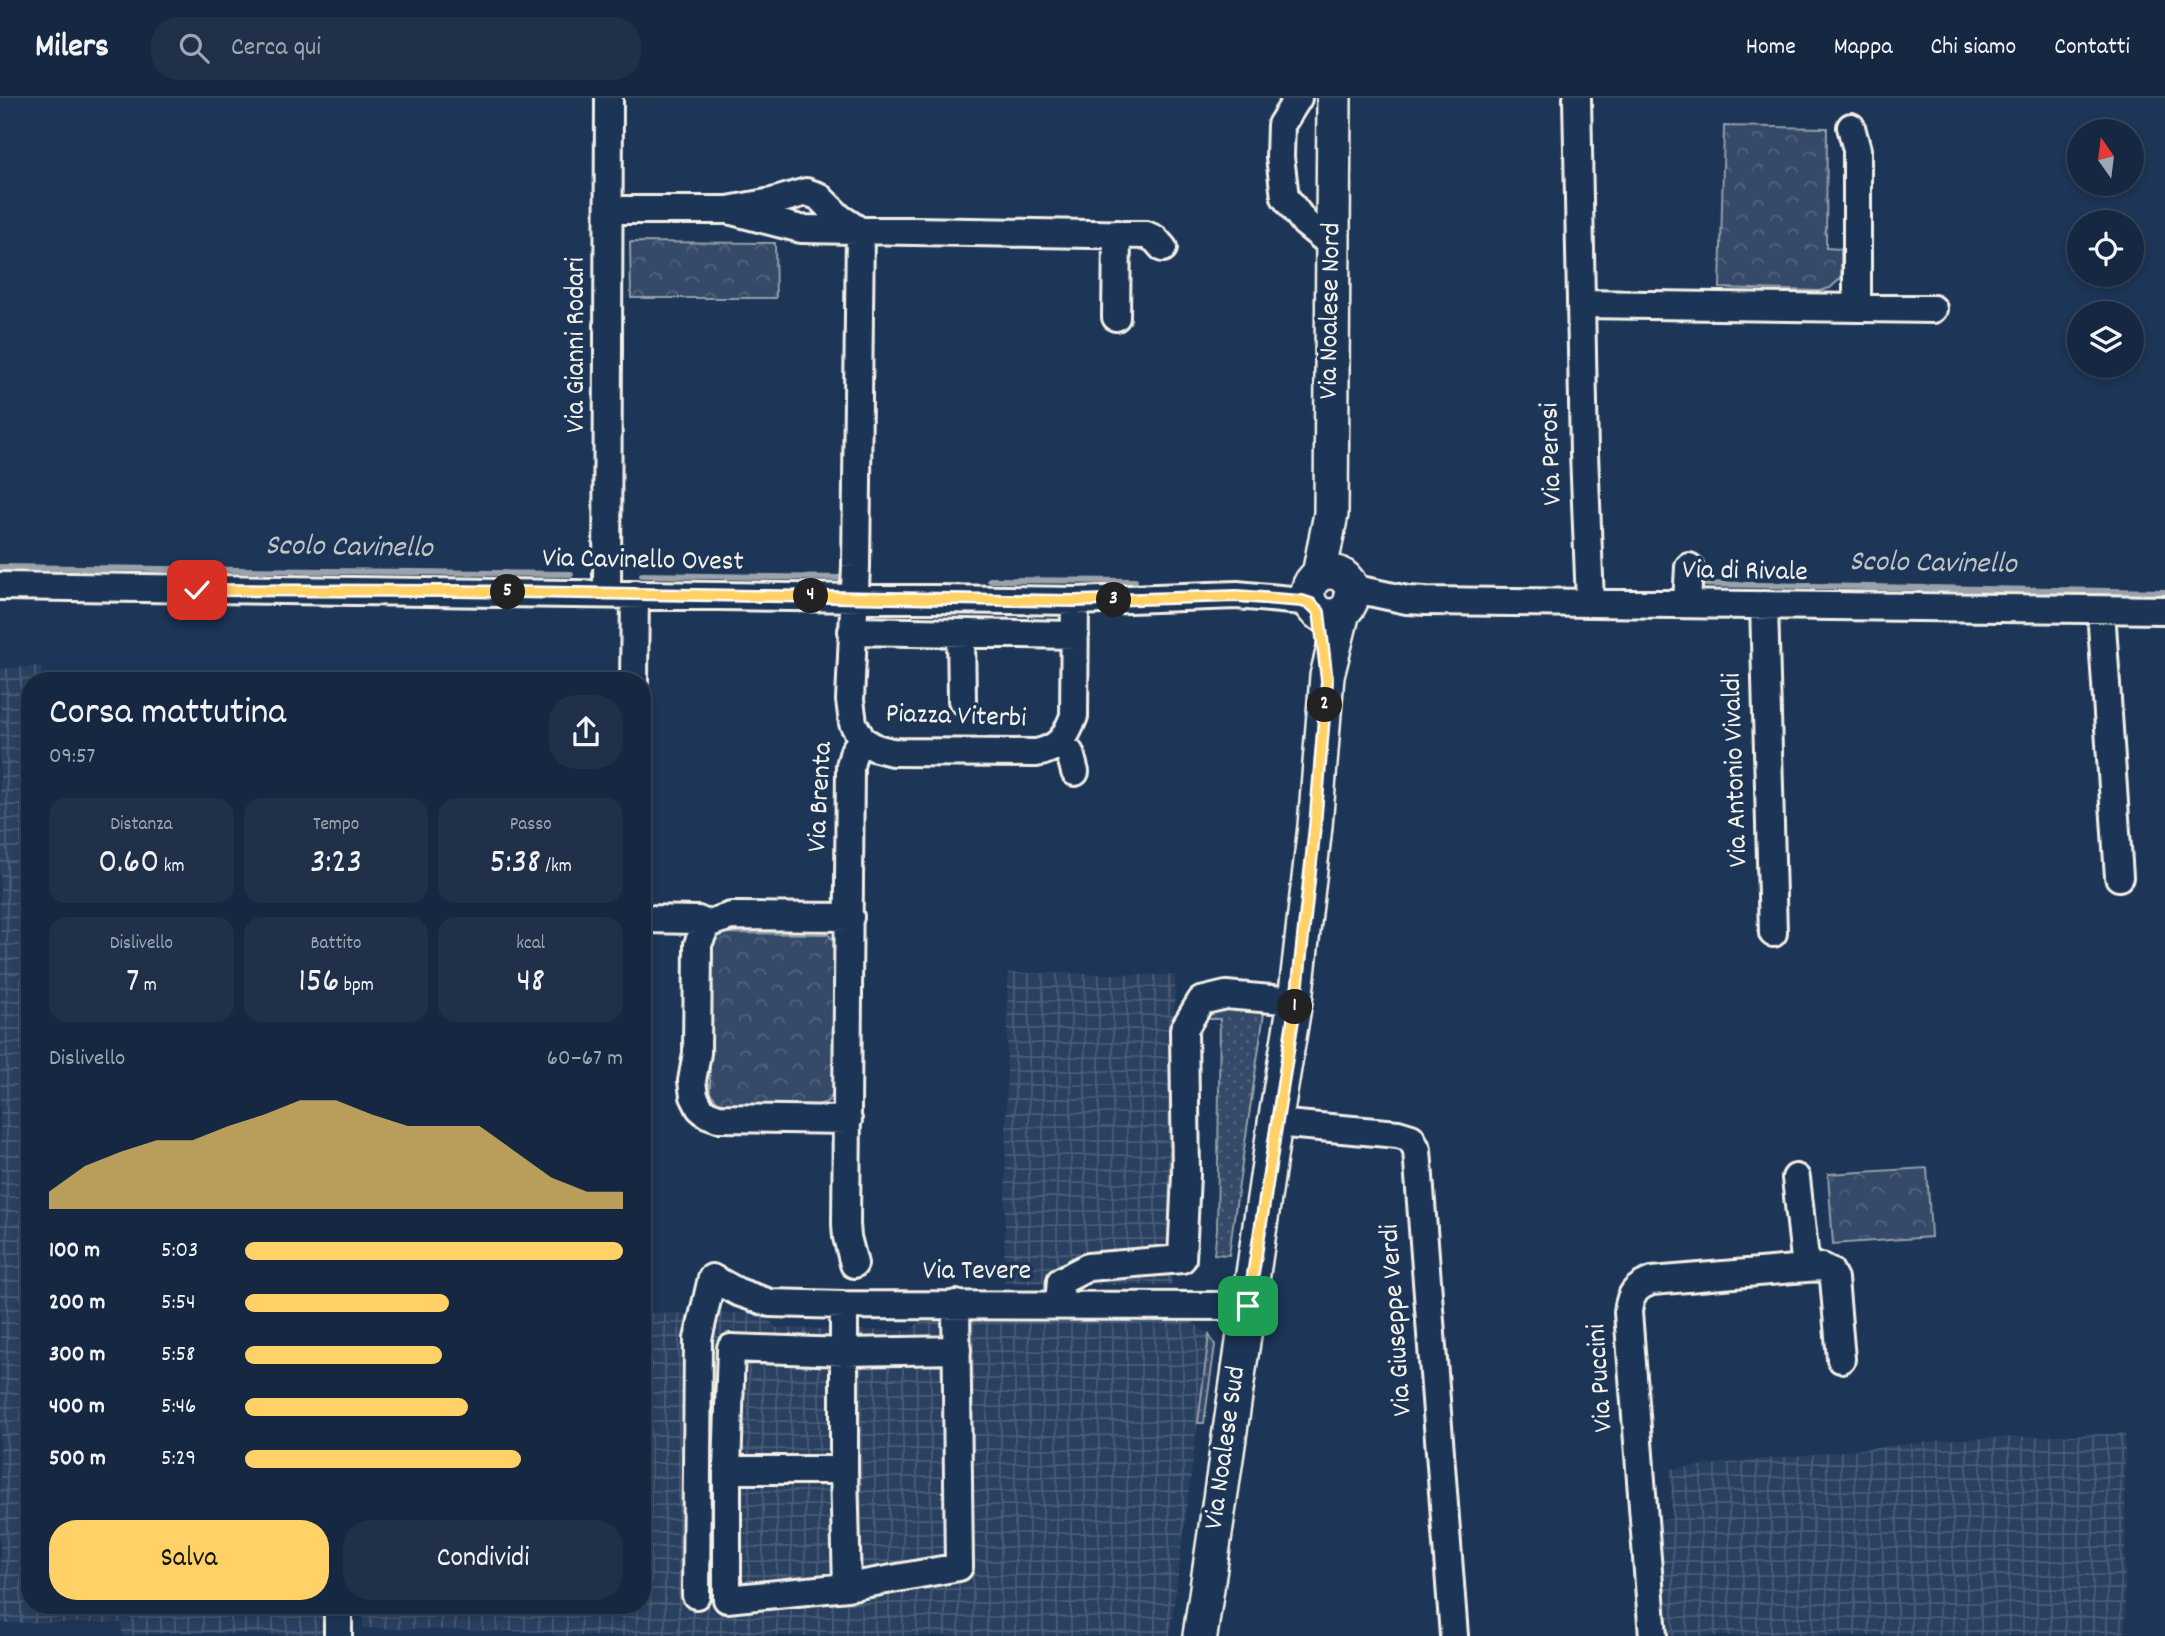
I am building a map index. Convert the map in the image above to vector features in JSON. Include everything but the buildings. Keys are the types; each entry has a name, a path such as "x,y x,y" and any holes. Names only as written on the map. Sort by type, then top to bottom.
{"main road":[{"name":"Via Noalese Nord","path":"1330,595 1334,98"},
{"name":"Via Noalese Sud","path":"1200,1636 1275,1123 1296,1001 1315,826 1327,676 1330,595"}],"street":[{"name":"Via Gianni Rodari","path":"607,593 609,98"},
{"path":"1298,98 1281,125 1280,158 1285,197 1305,223 1332,245"},
{"name":"Via Perosi","path":"1577,98 1590,602"},
{"path":"1851,127 1857,150 1857,307"},
{"path":"610,210 728,210 806,192 818,196 840,218 860,231"},
{"path":"728,210 789,227 860,231 1146,235 1155,239 1163,248"},
{"name":"Via Brenta","path":"854,1264 847,1237 846,1082 850,766 854,751 862,740 853,723 850,700 860,231"},
{"path":"1116,317 1117,234"},
{"path":"1581,304 1933,309"},
{"path":"1687,603 1689,567"},
{"name":"Via Cavinello Ovest","path":"0,586 1075,601 1330,595"},
{"path":"634,672 635,594"},
{"name":"Via di Rivale","path":"1330,595 1407,600 2165,610"},
{"name":"Piazza Viterbi","path":"862,740 876,748 892,752 1036,753 1049,751 1060,744 1068,733 1074,716 1075,601"},
{"name":"Via Antonio Vivaldi","path":"1764,605 1773,933"},
{"path":"2101,610 2119,877"},
{"path":"852,631 1075,635"},
{"path":"961,634 962,700"},
{"path":"1060,744 1070,753 1074,772"},
{"path":"651,919 698,920 707,924 731,916 850,918"},
{"path":"707,924 698,944 697,1053 692,1081 694,1096 700,1108 718,1118 848,1120"},
{"path":"1059,1304 1061,1281 1088,1267 1182,1259 1186,1175 1184,1029 1200,1001 1226,995 1296,1001"},
{"name":"Via Giuseppe Verdi","path":"1275,1123 1398,1134 1411,1139 1417,1150 1454,1636"},
{"path":"1796,1178 1806,1268"},
{"name":"Via Puccini","path":"1653,1636 1628,1312 1630,1297 1639,1285 1652,1281 1822,1267 1830,1271 1834,1279 1841,1359"},
{"name":"Via Tevere","path":"696,1595 698,1339 712,1278 738,1292 770,1303 1248,1306"},
{"path":"956,1304 957,1350 959,1567 848,1587 727,1599 731,1348 844,1352 957,1350"},
{"path":"844,1305 844,1470 848,1587"},
{"path":"727,1470 844,1470"}],"shaded area":[{"path":"41,666 41,672 21,672 21,1614 326,1614 326,1628 319,1636 181,1632 123,1636 121,1623 0,1623 0,669"},
{"path":"1008,973 1175,975 1172,1286 1004,1283"},
{"path":"651,1313 761,1313 777,1328 910,1331 926,1316 1187,1318 1209,1335 1170,1636 555,1636 552,1632 363,1628 363,1614 651,1614"},
{"path":"2125,1433 2125,1636 1669,1636 1659,1520 1672,1519 1670,1469 1958,1439"}],"green space":[{"path":"1724,126 1827,128 1826,248 1841,249 1841,278 1830,288 1819,291 1720,288"},
{"path":"630,242 775,243 776,298 631,298"},
{"path":"727,933 828,934 835,942 834,1093 827,1102 815,1106 728,1104 718,1102 710,1093 710,954 715,940"},
{"path":"1252,1007 1264,1013 1229,1255 1214,1254 1217,1230 1220,1019 1205,1019 1211,1008"},
{"path":"1927,1168 1931,1237 1833,1244 1828,1174"},
{"path":"1209,1335 1215,1345 1204,1423 1198,1423"}],"waterway":[{"name":"Scolo Cavinello","path":"0,567 571,574"},
{"name":"Scolo Cavinello","path":"642,575 845,578"},
{"name":"Scolo Cavinello","path":"990,580 1135,581"},
{"name":"Scolo Cavinello","path":"1700,584 2165,592"}],"route":[{"path":"197,590 452,591 1075,601 1237,596 1311,604 1319,612 1327,676 1315,826 1296,1001 1248,1306"}]}
